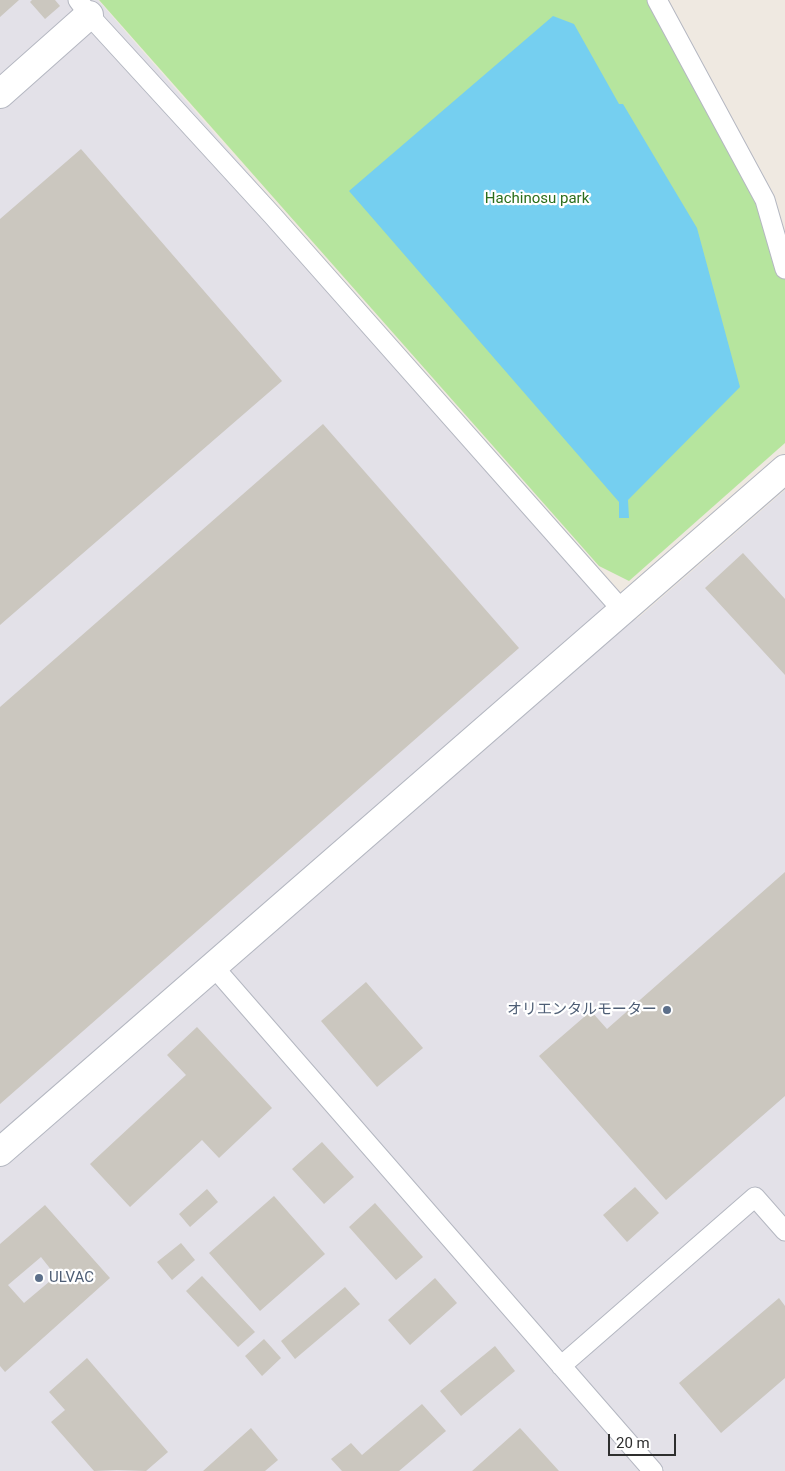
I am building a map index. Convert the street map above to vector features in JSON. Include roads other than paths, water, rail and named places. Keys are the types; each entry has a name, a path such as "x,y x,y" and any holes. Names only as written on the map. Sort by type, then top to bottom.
{"street":[{"path":"657,0 765,200 785,269"},
{"path":"0,94 83,8 280,224 623,611"},
{"path":"0,1152 785,469"},
{"path":"213,966 653,1471"},
{"path":"561,1366 756,1197 785,1231"}],"water":[{"path":"553,16 574,24 619,104 623,104 697,228 740,387 628,500 629,518 619,518 619,502 349,191"}],"place":[{"name":"オリエンタルモーター","path":"667,1010"},
{"name":"ULVAC","path":"39,1278"}],"park label":[{"name":"Hachinosu park","path":"537,199"}]}
